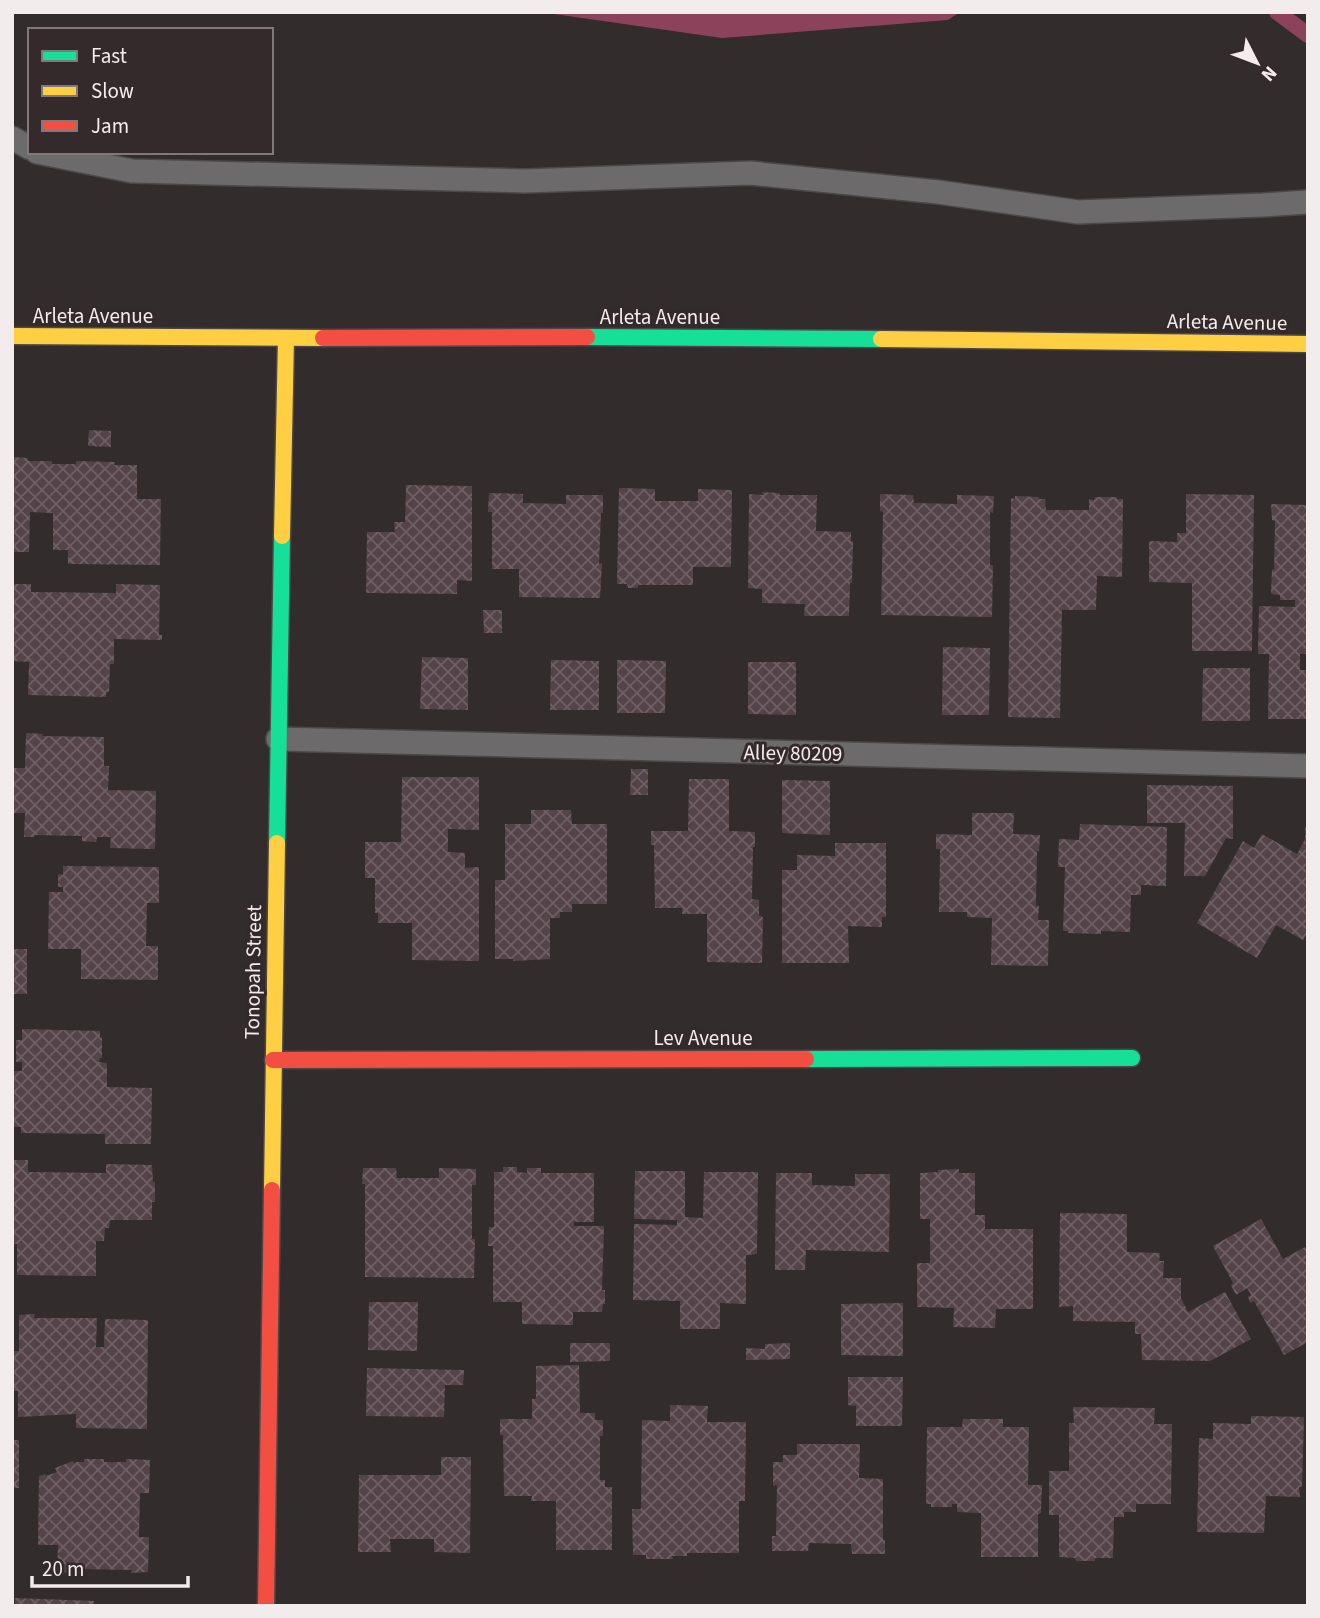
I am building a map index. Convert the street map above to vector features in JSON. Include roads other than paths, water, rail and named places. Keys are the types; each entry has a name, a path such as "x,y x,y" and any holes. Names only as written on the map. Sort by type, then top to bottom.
{"street":[{"name":"Arleta Avenue","path":"12,336 650,337 1308,344"},
{"name":"Tonopah Street","path":"266,1606 286,338"},
{"name":"Lev Avenue","path":"273,1060 1132,1058"}],"lane":[{"path":"12,138 28,147"},
{"path":"47,154 132,171 525,181 750,173 938,192 1077,212 1308,202"},
{"name":"Alley 80209","path":"278,739 1308,766"}],"waterway":[{"path":"1277,12 1308,35"}]}
